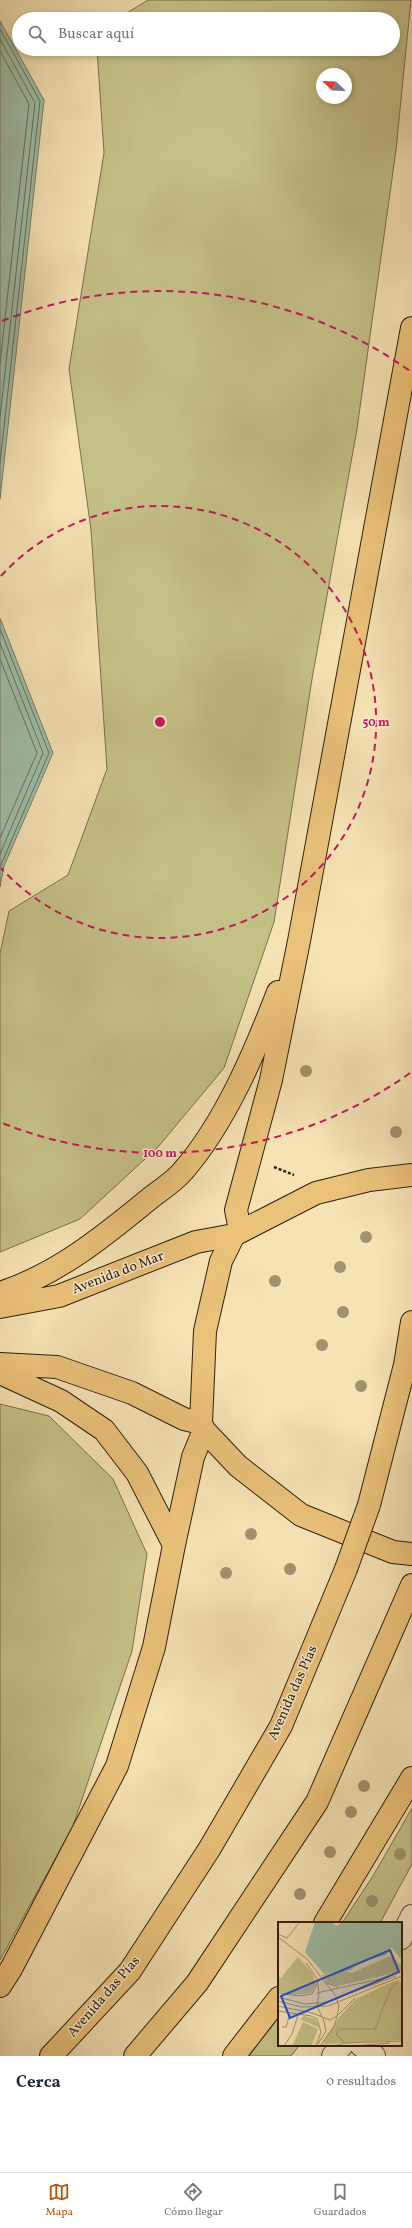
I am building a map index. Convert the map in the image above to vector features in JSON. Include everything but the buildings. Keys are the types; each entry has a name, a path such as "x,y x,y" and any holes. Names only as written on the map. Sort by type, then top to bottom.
{"highway":[{"path":"0,1986 11,1969 117,1766 154,1647 193,1457 202,1427 206,1324 221,1262 237,1232 236,1210 271,1080 299,941 412,328"},
{"path":"0,1293 27,1284 104,1237 182,1172 211,1134 256,1049 299,941"},
{"name":"Avenida do Mar","path":"0,1307 59,1296 196,1242 237,1232 316,1193 369,1180 412,1175"},
{"name":"Avenida das Pías","path":"51,2056 130,1971 210,1848 281,1726 346,1569 369,1505 405,1365 412,1322"},
{"path":"0,1364 57,1367 132,1393 202,1427 238,1466 302,1515 392,1552 412,1554"},
{"path":"0,1373 61,1402 104,1430 137,1473 174,1545"},
{"path":"135,2056 197,1984 317,1802 411,1589"},
{"path":"326,1922 412,1778"},
{"path":"234,2056 278,1999"}],"street":[{"path":"402,1936 412,1918"},
{"path":"333,2056 341,2046"},
{"path":"361,2046 374,2056"}],"shaded area":[{"path":"148,0 411,0 396,150 357,429 312,679 274,922 224,1068 158,1147 80,1219 0,1252 0,954 9,911 68,875 107,769 91,530 69,369 104,153 97,56 400,56 400,12 128,12"},
{"path":"0,1404 49,1416 113,1479 147,1554 132,1651 73,1826 0,1960"},
{"path":"412,1808 412,1864 381,1922 343,1922 373,1876"},
{"path":"278,2018 278,2046 299,2046 291,2056 249,2056"}],"water":[{"path":"0,21 12,43 12,56 19,56 44,100 0,499"},
{"path":"0,618 53,753 4,866 0,887"}]}
